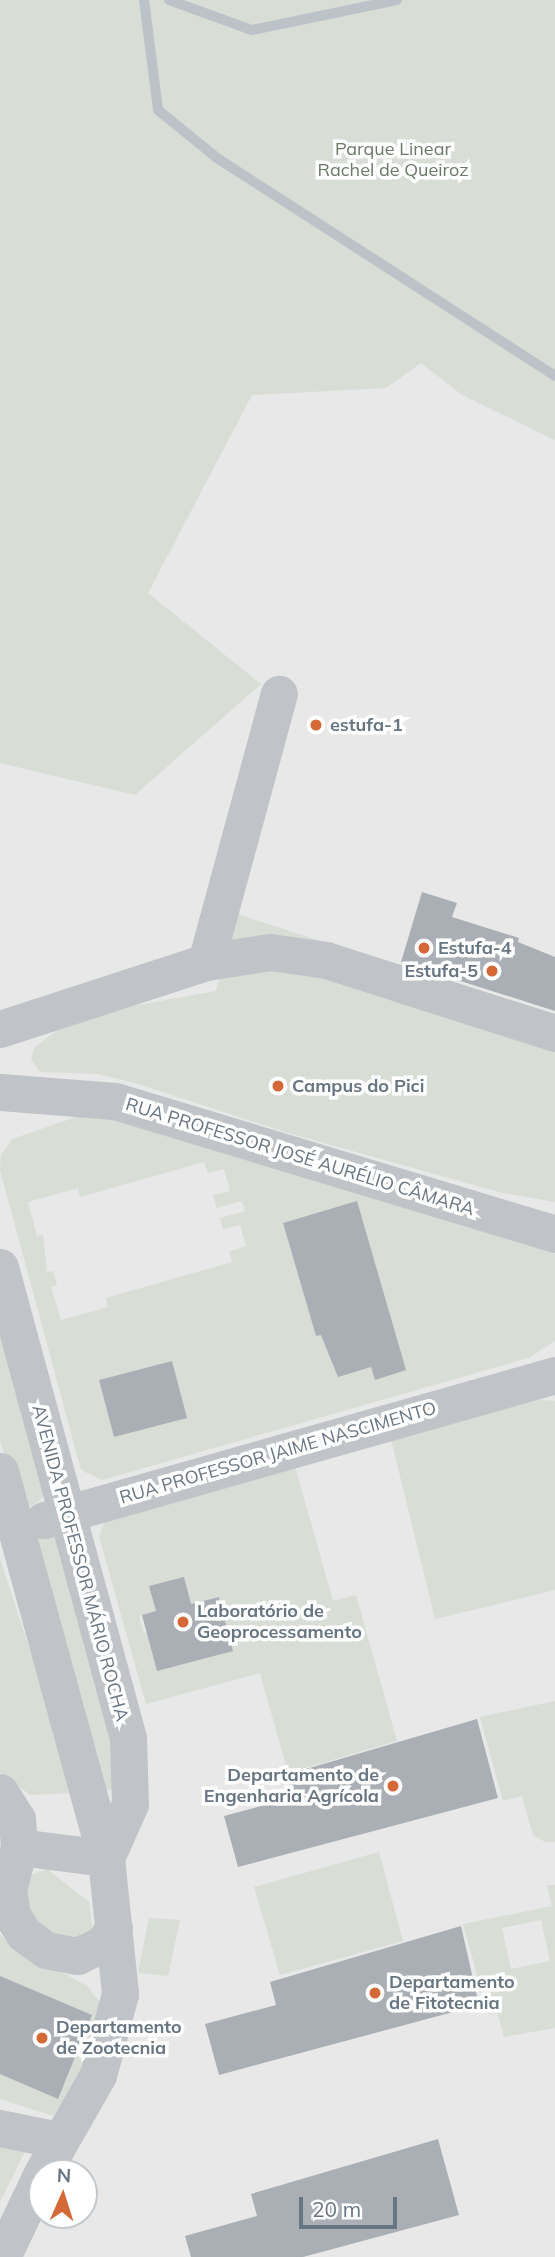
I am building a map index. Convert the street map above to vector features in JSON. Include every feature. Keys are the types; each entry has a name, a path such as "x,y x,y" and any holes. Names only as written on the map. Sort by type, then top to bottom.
{"street":[{"path":"206,962 279,694"},
{"path":"0,1029 206,962 270,952 326,960 555,1033"},
{"name":"RUA PROFESSOR JOSÉ AURÉLIO CÂMARA","path":"0,1092 115,1101 555,1234"},
{"name":"AVENIDA PROFESSOR MÁRIO ROCHA","path":"0,1267 132,1763 130,1804 106,1858"},
{"name":"RUA PROFESSOR JAIME NASCIMENTO","path":"8,1529 66,1515 555,1375"},
{"path":"0,1471 8,1529 106,1858 120,1994 114,2026 98,2075 49,2159"},
{"path":"0,1792 17,1819 19,1847 8,1890 12,1915 24,1934 46,1950 77,1956 103,1944 114,1927"},
{"path":"19,1847 106,1858"},
{"path":"0,2128 58,2140"},
{"path":"2,2257 28,2202"}],"shaded area":[{"name":"Campus do Pici","path":"0,0 555,0 555,2257 0,2257"}],"green space":[{"name":"Parque Linear Rachel de Queiroz","path":"0,0 555,0 555,440 462,395 421,363 386,388 252,395 148,593 261,684 135,795 0,763"},
{"path":"237,914 555,1016 555,1202 503,1193 288,1133 135,1083 97,1074 40,1072 31,1060 34,1048 56,1031 122,1008 216,991"},
{"path":"79,1116 113,1116 546,1249 555,1254 555,1341 528,1358 102,1480 81,1470 0,1170 1,1155 12,1139","holes":["204,1162 208,1173 224,1169 230,1191 213,1195 217,1208 242,1201 245,1211 220,1218 223,1229 240,1225 246,1246 229,1252 232,1262 106,1298 108,1307 61,1320 51,1287 57,1285 53,1271 47,1272 43,1235 37,1236 28,1202 78,1188 80,1197","357,1202 375,1379 371,1367 338,1376 326,1333 316,1336 283,1223","172,1361 186,1418 114,1437 100,1380"]},
{"path":"0,1320 47,1494 32,1506 18,1502 0,1440"},
{"path":"530,1399 555,1401 555,1590 435,1619 390,1435"},
{"path":"294,1463 333,1601 356,1595 397,1741 288,1773 260,1673 146,1704 99,1536 107,1516","holes":["149,1586 181,1607 219,1597 233,1650 157,1671 151,1648 165,1644 161,1629 144,1633 139,1616 156,1611"]},
{"path":"41,1533 57,1534 128,1775 112,1790 102,1790 35,1537"},
{"path":"0,1559 75,1787 71,1793 30,1795 0,1772"},
{"path":"555,1701 555,1842 545,1842 533,1835 522,1796 503,1801 480,1717"},
{"path":"379,1852 403,1941 280,1975 254,1887"},
{"path":"47,1869 89,1902 93,1931 65,1942 26,1916 26,1877"},
{"path":"547,1885 555,1885 555,2028 504,2037 497,2012 488,2014 463,1924 552,1906","holes":["541,1920 550,1961 511,1969 502,1928"]},
{"path":"149,1918 180,1920 168,1976 138,1973"},
{"path":"0,1934 10,1944 87,1986 104,2008 86,2067 53,2116 0,2099"},
{"path":"0,2137 25,2151 0,2202"}],"building":[{"path":"422,892 457,903 452,917 519,938 518,942 555,957 555,1011 401,962"},
{"path":"357,1201 406,1370 375,1380 371,1367 338,1377 321,1335 316,1336 283,1223"},
{"path":"172,1361 187,1418 114,1437 99,1380"},
{"name":"Laboratório de Geoprocessamento","path":"184,1577 191,1604 219,1597 233,1651 157,1671 142,1615 156,1611 149,1586"},
{"name":"Departamento de Engenharia Agrícola","path":"477,1719 498,1798 238,1867 224,1816 295,1797 289,1774"},
{"name":"Departamento de Fitotecnia","path":"461,1926 479,2005 219,2075 205,2024 276,2005 270,1982"},
{"name":"Departamento de Zootecnia","path":"0,1976 92,2015 58,2099 0,2074"},
{"path":"438,2139 459,2215 303,2257 191,2257 185,2236 257,2216 251,2194"}],"waterway":[{"path":"144,0 158,110 217,158 555,376"},
{"path":"169,0 252,30 397,0"}],"place":[{"name":"estufa-1","path":"316,725"},
{"name":"Estufa-4","path":"424,948"},
{"name":"Estufa-5","path":"492,971"},
{"name":"Campus do Pici","path":"278,1086"},
{"name":"Laboratório de Geoprocessamento","path":"183,1622"},
{"name":"Departamento de Engenharia Agrícola","path":"393,1786"},
{"name":"Departamento de Fitotecnia","path":"375,1993"},
{"name":"Departamento de Zootecnia","path":"42,2038"}]}
